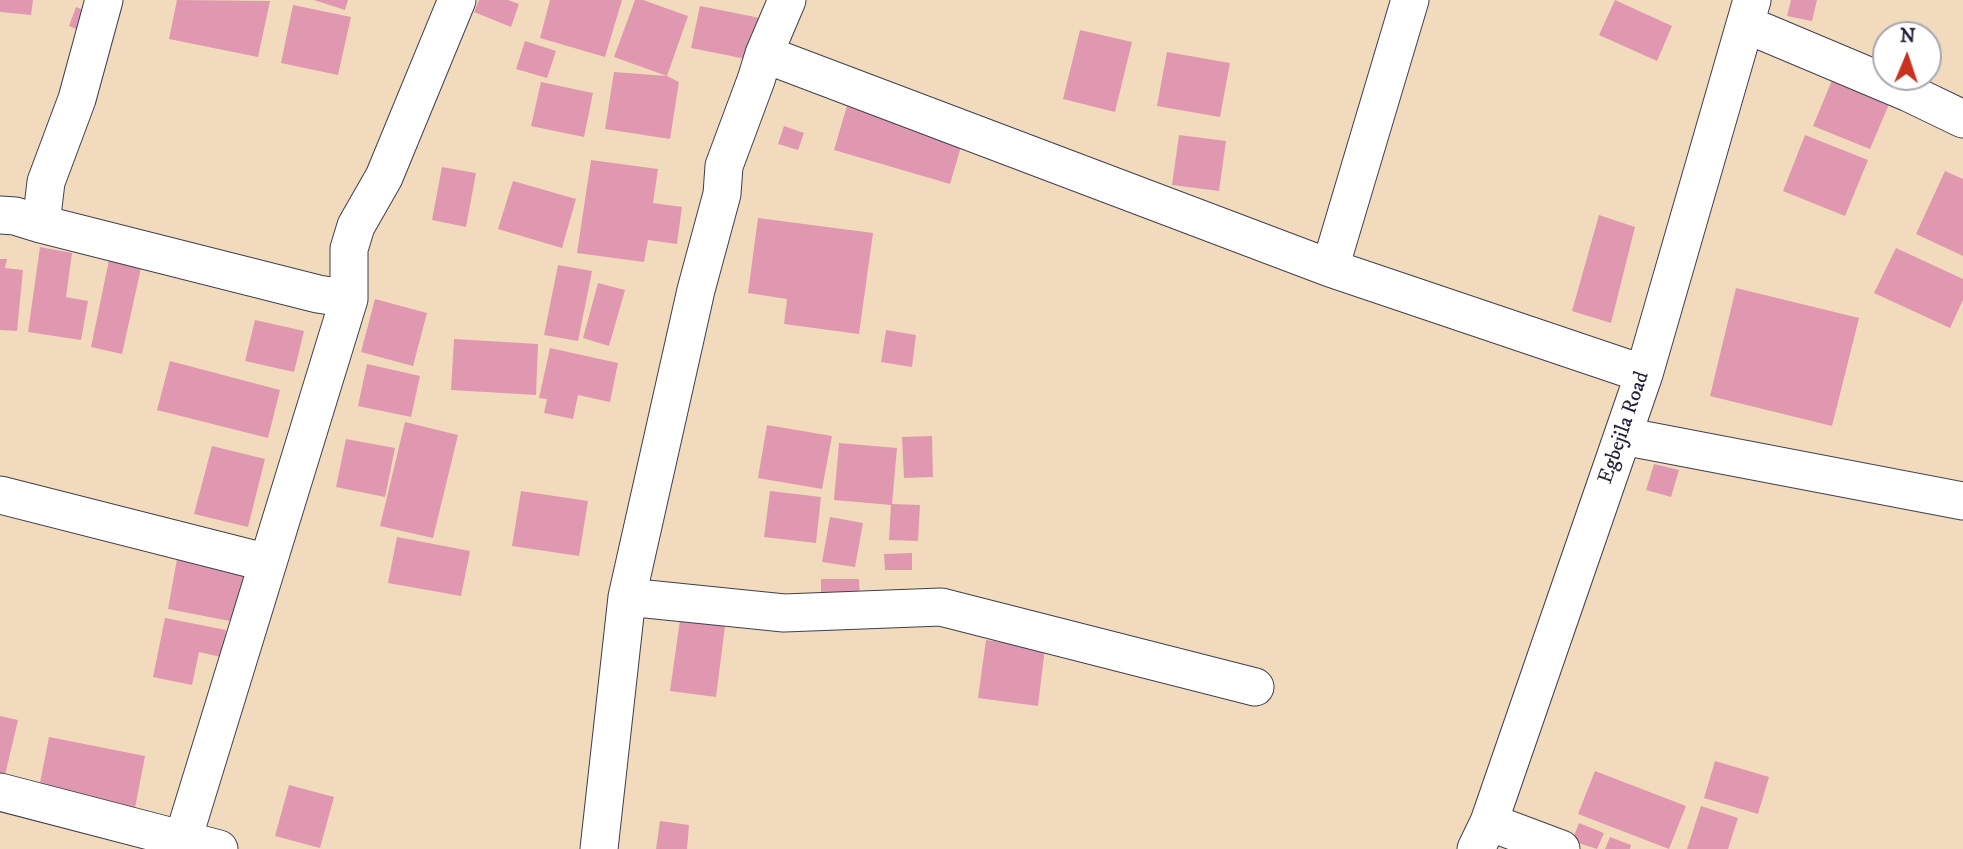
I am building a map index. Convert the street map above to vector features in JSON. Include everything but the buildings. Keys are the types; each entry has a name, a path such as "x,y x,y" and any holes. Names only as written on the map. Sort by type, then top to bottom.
{"street":[{"path":"41,225 46,182 77,99 104,0"},
{"path":"182,844 349,299 349,249 356,226 384,177 457,0"},
{"path":"598,849 627,597 696,290 722,194 724,166 764,54 787,0"},
{"path":"1330,268 1410,0"},
{"path":"1748,12 1963,119"},
{"name":"Egbejila Road","path":"1483,835 1644,374 1748,12"},
{"path":"764,54 1330,268 1644,374"},
{"path":"0,215 15,216 41,225 318,294 349,299"},
{"path":"1623,436 1963,501"},
{"path":"0,495 268,563"},
{"path":"627,597 784,613 942,607 1255,687"},
{"path":"0,792 182,844 219,849"},
{"path":"1483,835 1561,849"}]}
